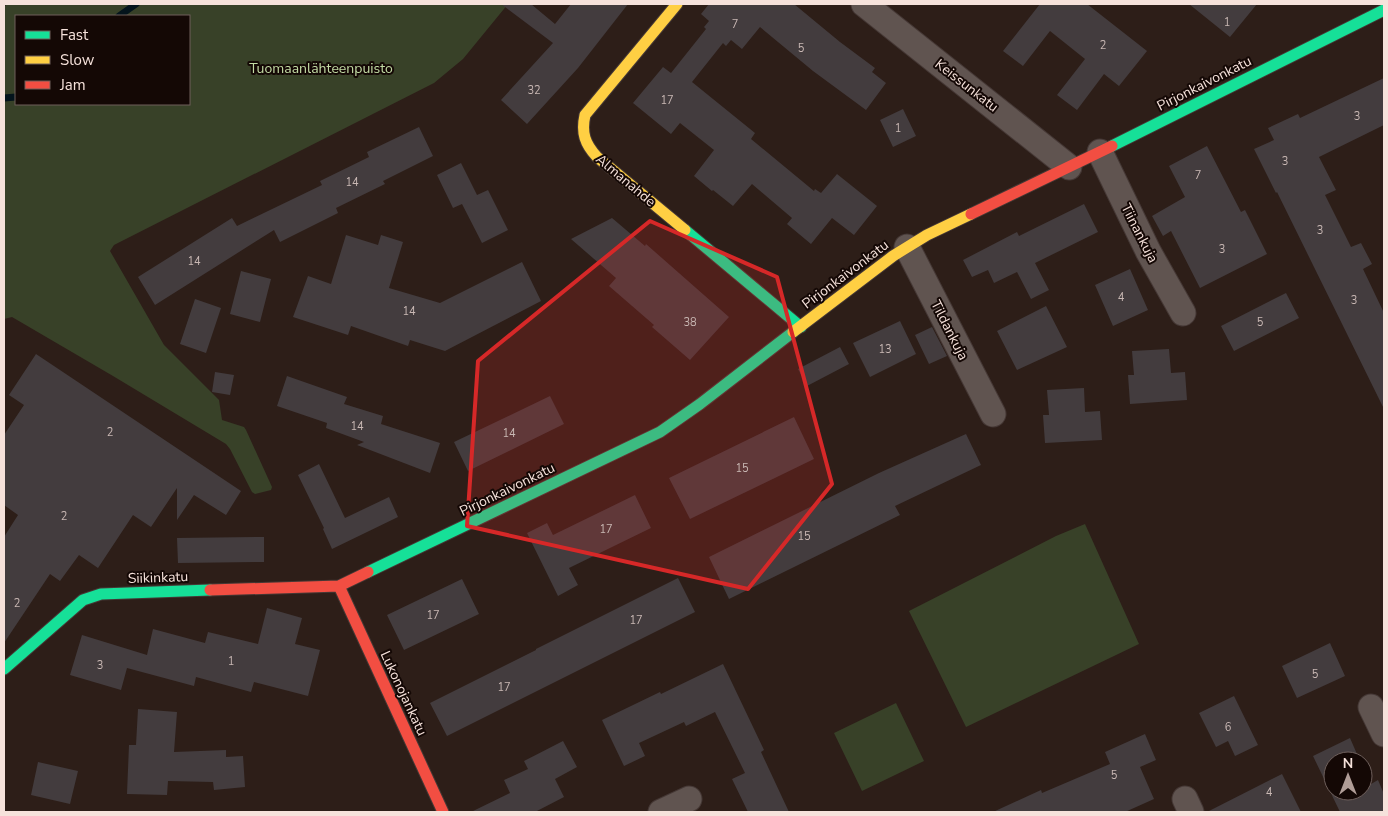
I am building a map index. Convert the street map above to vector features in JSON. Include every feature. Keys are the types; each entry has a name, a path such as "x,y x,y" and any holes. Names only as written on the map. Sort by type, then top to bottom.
{"street":[{"name":"Almanahde","path":"677,4 585,116 583,132 586,142 597,157 801,327"},
{"name":"Keissunkatu","path":"864,4 1069,167"},
{"name":"Pirjonkaivonkatu","path":"339,586 660,432 700,404 860,280 927,235 1100,152 1380,8"},
{"name":"Tiinankuja","path":"1100,152 1148,251 1183,313"},
{"name":"Tildankuja","path":"907,247 993,414"},
{"name":"Siikinkatu","path":"4,669 83,600 101,594 339,586"},
{"name":"Lukonojankatu","path":"339,586 443,812"},
{"path":"1370,707 1384,734"},
{"path":"661,812 689,799"}],"highlighted area":[{"path":"650,221 777,277 832,484 748,589 467,526 478,361"}],"green space":[{"name":"Tuomaanlähteenpuisto","path":"7,4 508,4 463,59 434,83 114,245 110,251 164,345 219,400 222,420 244,427 272,487 271,490 255,494 252,492 226,444 12,317 4,319 4,7"},
{"path":"1085,524 1139,644 966,727 909,611 1056,536"},
{"path":"896,703 924,761 862,791 834,733"}],"building":[{"path":"501,4 531,4 555,24 571,4 628,4 578,68 527,124 501,100 553,43"},
{"path":"709,4 794,4 875,68 872,72 886,83 866,110 813,71 760,27 742,49 731,40 726,46 723,43 692,82 755,133 751,139 814,191 815,189 821,193 837,174 877,206 854,235 832,218 811,244 787,224 792,218 752,184 733,206 694,176 714,150 680,123 671,134 633,103 663,67 671,73 706,29 704,27 709,21 701,14"},
{"path":"1040,4 1087,4 1147,51 1119,86 1104,74 1077,110 1057,95 1085,59 1050,31 1023,66 1003,51"},
{"path":"1189,4 1257,4 1230,37"},
{"path":"1384,78 1384,125 1319,157 1336,190 1325,195 1351,247 1361,243 1372,264 1363,269 1384,313 1384,409 1254,149 1274,140 1268,128 1298,114 1300,118"},
{"path":"903,109 916,136 893,147 880,120"},
{"path":"419,127 433,156 383,181 385,184 336,208 338,213 280,242 274,230 155,305 138,277 232,218 237,226 322,185 320,181 369,157 367,152"},
{"path":"1207,146 1241,212 1245,210 1267,254 1200,288 1171,231 1163,236 1152,216 1185,197 1169,166"},
{"path":"461,163 477,195 488,190 508,230 482,243 462,204 453,208 437,175"},
{"path":"1084,204 1098,232 1035,263 1049,290 1031,299 1017,272 994,283 988,270 972,277 963,260 1017,232 1019,236"},
{"path":"612,218 645,246 646,244 729,317 690,360 652,327 654,325 609,286 616,278 571,239"},
{"path":"346,235 378,245 381,235 403,242 389,288 440,303 522,262 541,301 445,351 410,340 408,346 351,326 348,335 293,317 308,276 331,284"},
{"path":"1130,269 1148,310 1113,326 1095,285"},
{"path":"241,271 271,279 260,322 230,314"},
{"path":"1286,293 1299,318 1234,351 1221,326"},
{"path":"195,299 221,308 206,353 180,344"},
{"path":"1046,306 1067,347 1017,370 997,331"},
{"path":"900,321 916,354 870,377 853,343"},
{"path":"932,327 947,356 929,364 915,335"},
{"path":"840,347 849,364 807,386 798,369"},
{"path":"1169,349 1171,373 1185,372 1187,400 1130,404 1128,375 1134,375 1132,351"},
{"path":"36,354 241,491 226,515 194,495 177,520 177,488 151,527 133,515 98,568 79,555 60,581 50,574 4,643 4,537 18,515 4,505 4,435 24,405 9,395"},
{"path":"215,372 234,375 230,395 212,392"},
{"path":"287,376 347,397 344,404 383,416 381,424 440,443 430,473 357,445 364,442 326,428 327,423 277,406"},
{"path":"1084,388 1085,412 1100,411 1102,440 1045,443 1043,415 1049,415 1047,390"},
{"path":"550,396 564,424 468,471 454,442"},
{"path":"794,417 814,459 690,519 669,478"},
{"path":"966,434 981,465 895,506 900,515 729,599 709,557 879,473"},
{"path":"319,464 345,518 389,497 398,517 332,549 298,475"},
{"path":"635,495 651,528 569,568 578,585 558,596 527,533 547,523 553,535"},
{"path":"264,537 264,562 178,563 177,538"},
{"path":"678,578 695,612 447,736 430,703"},
{"path":"462,579 479,614 404,650 387,615"},
{"path":"267,608 302,618 295,644 320,650 308,696 254,682 251,692 196,677 194,686 127,668 121,690 70,675 82,635 147,655 153,629 205,643 208,632 258,644"},
{"path":"1330,643 1345,676 1297,698 1282,666"},
{"path":"723,664 764,750 761,752 789,812 748,812 732,779 745,773 715,712 686,726 684,722 639,743 645,756 624,766 602,720"},
{"path":"1234,696 1258,745 1235,756 1228,741 1216,747 1199,713"},
{"path":"138,709 177,712 174,752 226,750 226,757 243,756 245,787 214,790 213,782 168,781 167,795 127,794 129,745 136,745"},
{"path":"1145,734 1156,760 1140,767 1154,799 1125,812 993,812 1041,790 1042,793 1110,764 1105,752"},
{"path":"1350,738 1356,751 1323,751"},
{"path":"563,741 577,767 555,779 564,797 535,812 471,812 510,793 504,780 528,769 524,761"},
{"path":"1323,751 1323,777 1313,756"},
{"path":"38,762 78,771 70,804 31,795"},
{"path":"1282,774 1301,812 1207,812"},
{"path":"1378,780 1384,794 1384,812 1340,812 1335,801 1373,801 1373,783"}],"waterway":[{"path":"120,15 136,4"},
{"path":"4,98 15,97"}],"traffic: fast":[{"path":"1112,146 1384,10"},
{"path":"685,230 801,327"},
{"path":"368,572 660,432 700,404 793,332"},
{"path":"4,669 83,600 101,594 210,590"}],"traffic: slow":[{"path":"677,4 585,115 584,133 587,143 597,157 685,230"},
{"path":"793,332 893,256 927,235 971,214"}],"traffic: jam":[{"path":"971,214 1112,146"},
{"path":"210,590 339,586 368,572"},
{"path":"339,586 443,812"}]}
